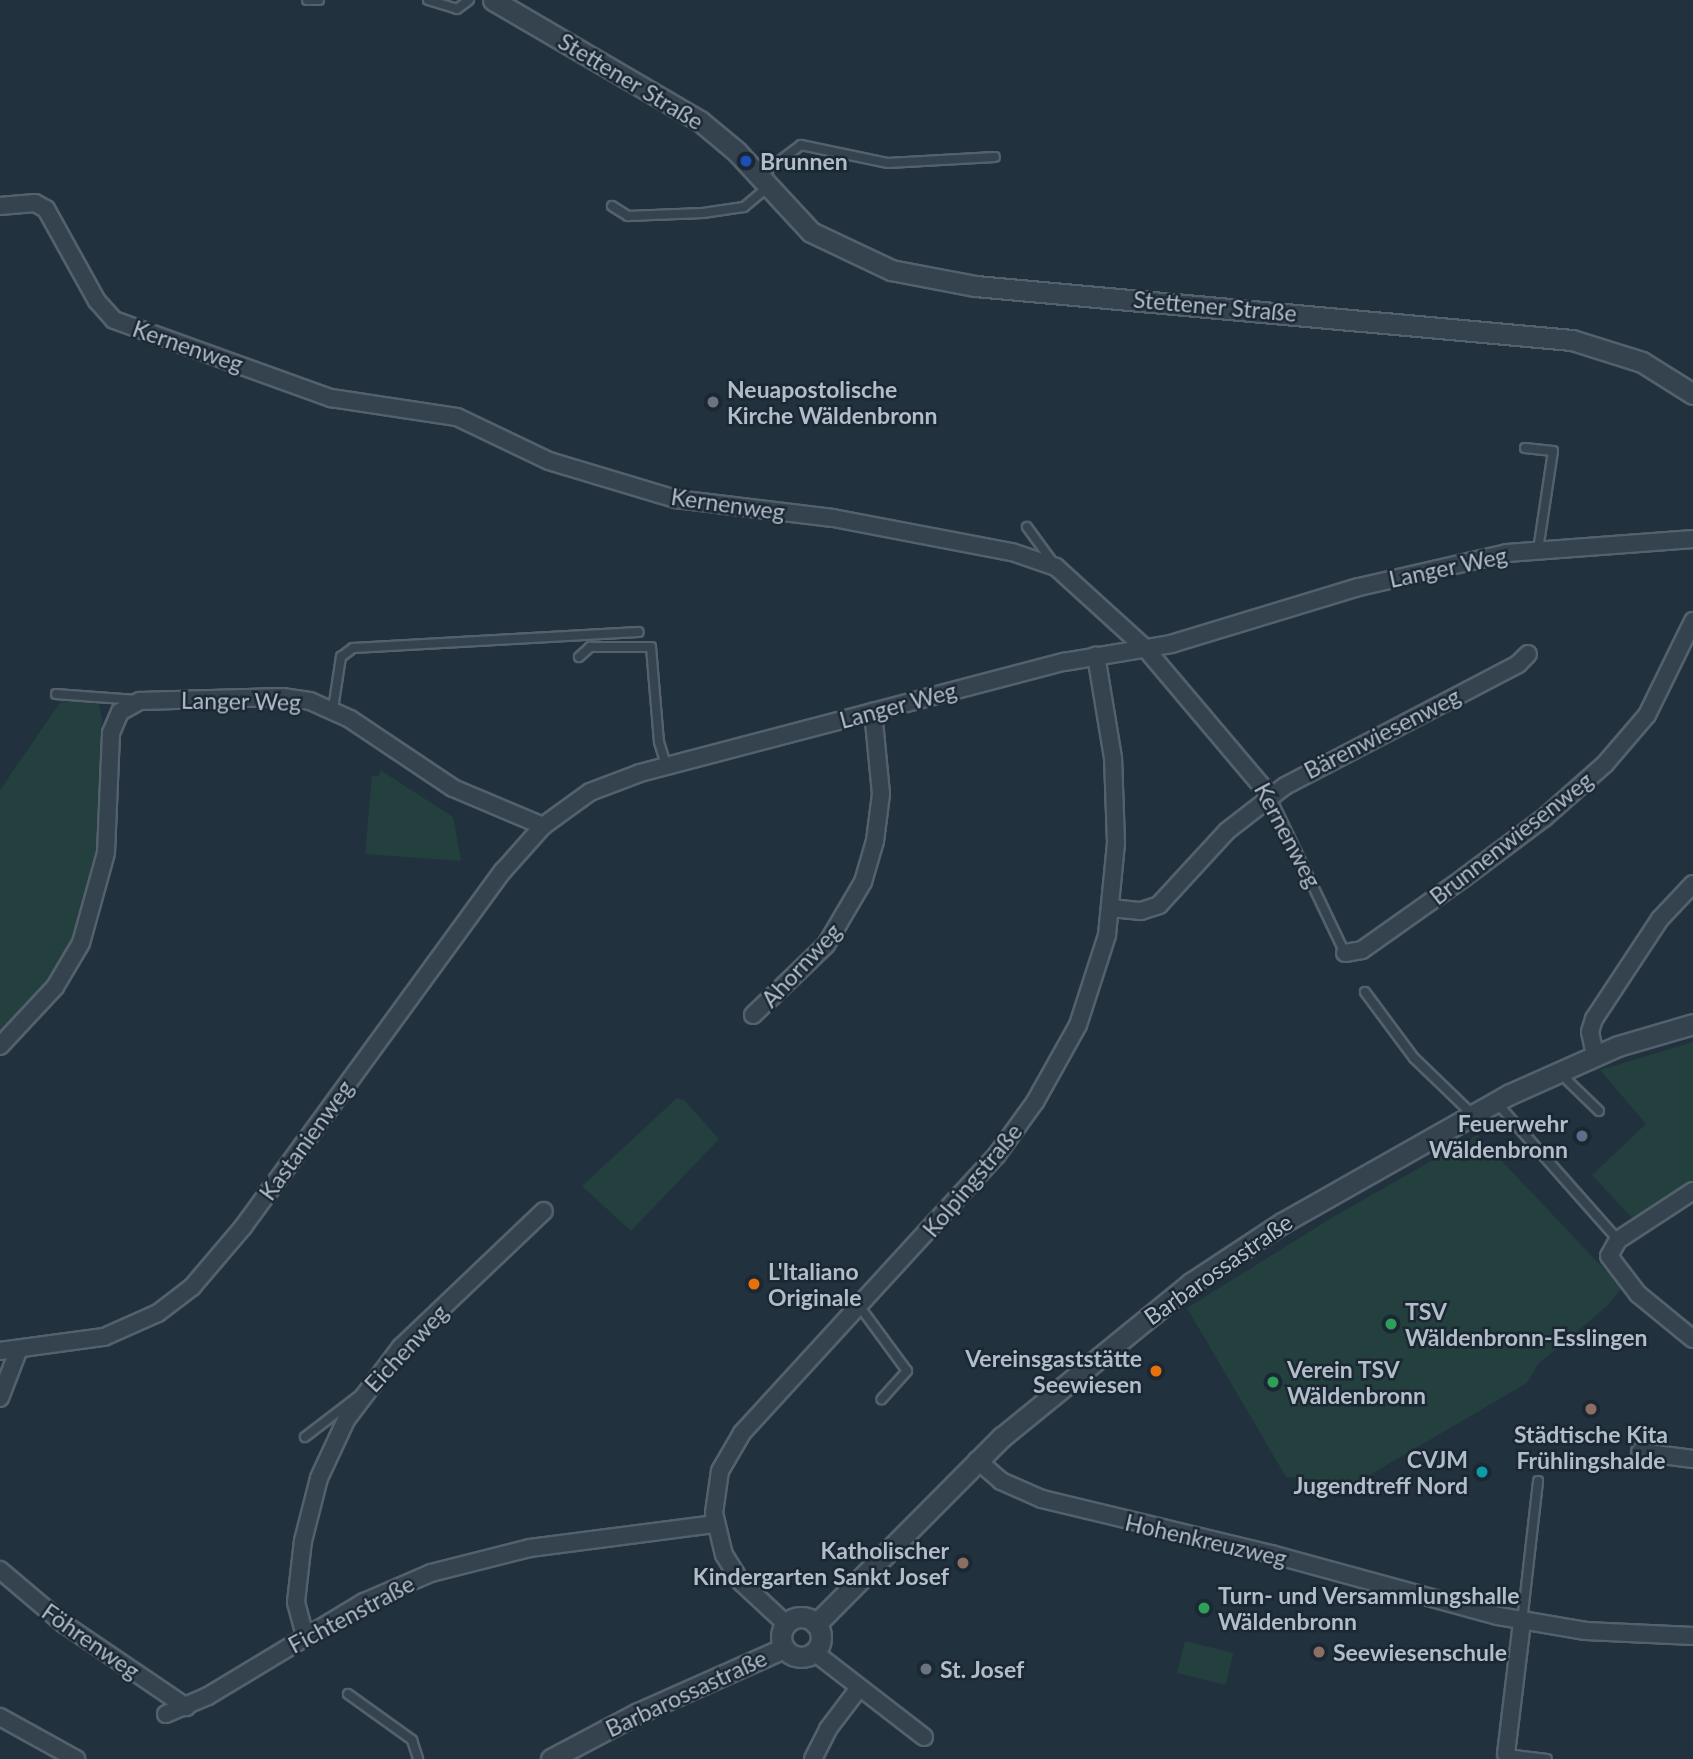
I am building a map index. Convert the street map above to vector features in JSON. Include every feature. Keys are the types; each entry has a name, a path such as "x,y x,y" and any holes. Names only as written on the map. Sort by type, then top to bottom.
{"street":[{"name":"Stettener Straße","path":"493,0 700,121 727,142 820,239 875,264 921,278 1554,337 1629,356 1693,394"},
{"name":"Kernenweg","path":"0,206 35,203 46,209 97,301 114,320 319,394 352,403 457,417 562,466 682,500 833,518 1012,552 1056,566 1145,648 1270,796"},
{"name":"Langer Weg","path":"140,701 282,697 332,709 453,789 543,826 590,792 666,765 1096,655 1145,648 1359,587 1500,554 1693,539"},
{"name":"Brunnenwiesenweg","path":"1345,953 1362,950 1492,857 1605,764 1647,715 1693,621"},
{"name":"Bärenwiesenweg","path":"1111,908 1148,910 1164,902 1216,843 1270,796 1310,769 1518,664 1528,654"},
{"name":"Kolpingstraße","path":"786,1624 735,1574 715,1524 717,1482 736,1441 979,1177 1035,1102 1087,1003 1111,908 1115,784 1096,655"},
{"path":"0,1046 55,987 81,943 106,853 111,733 120,712 140,701"},
{"name":"Ahornweg","path":"753,1015 826,945 863,882 875,841 881,794 873,711"},
{"name":"Kastanienweg","path":"0,1351 90,1341 125,1329 169,1306 203,1277 503,871 543,826"},
{"path":"1595,1055 1590,1032 1594,1019 1660,919 1693,884"},
{"name":"Barbarossastraße","path":"814,1652 796,1657 784,1648 780,1639 786,1624 799,1617 816,1625 977,1460 1191,1283 1294,1216 1496,1102 1595,1055 1693,1024"},
{"path":"1693,1191 1618,1240 1609,1255 1637,1294 1693,1339"},
{"name":"Eichenweg","path":"304,1636 296,1602 306,1523 327,1460 364,1392 401,1347 544,1211"},
{"path":"0,1398 18,1351"},
{"path":"1640,1452 1693,1459"},
{"name":"Hohenkreuzweg","path":"977,1460 1007,1485 1052,1502 1271,1553 1522,1622 1586,1631 1693,1636"},
{"name":"Fichtenstraße","path":"166,1714 186,1707 304,1636 399,1585 466,1562 530,1548 715,1524"},
{"name":"Föhrenweg","path":"0,1570 64,1625 186,1707"},
{"path":"1506,1754 1522,1622"},
{"path":"816,1625 821,1638 814,1652 859,1688 874,1695 924,1737"},
{"name":"Barbarossastraße","path":"551,1759 638,1713 784,1648"},
{"path":"813,1759 828,1729 859,1688"},
{"path":"0,1717 76,1759"}],"lane":[{"path":"307,0 319,0"},
{"path":"428,0 457,9 469,0"},
{"path":"612,206 628,216 702,213 744,206 763,182 802,145 888,163 995,157"},
{"path":"1525,449 1553,451 1538,550"},
{"path":"1027,527 1056,566"},
{"path":"332,709 341,657 353,648 639,632"},
{"path":"579,657 590,648 651,647 659,742 666,765"},
{"path":"56,694 140,701"},
{"name":"Kernenweg","path":"1270,796 1345,953"},
{"path":"1365,992 1414,1058 1473,1115"},
{"path":"1564,1069 1568,1081 1599,1111"},
{"path":"1496,1102 1618,1240"},
{"path":"860,1307 907,1371 882,1399"},
{"path":"305,1437 364,1392"},
{"path":"1522,1622 1538,1481"},
{"path":"348,1694 412,1740 418,1759"},
{"path":"1506,1754 1547,1759"}],"green space":[{"path":"61,701 98,702 102,718 98,854 76,936 59,968 0,1035 0,790"},
{"path":"380,770 453,817 461,861 365,854 372,776 380,776"},
{"path":"1693,1042 1693,1180 1635,1221 1592,1175 1646,1124 1600,1070"},
{"path":"677,1098 684,1100 719,1139 631,1231 582,1186"},
{"name":"TSV Wäldenbronn-Esslingen","path":"1477,1135 1622,1288 1606,1307 1538,1364 1527,1383 1356,1483 1286,1477 1187,1308 1333,1217"},
{"path":"1185,1641 1234,1653 1226,1685 1177,1673"}],"place":[{"name":"Brunnen","path":"746,161"},
{"name":"Neuapostolische Kirche Wäldenbronn","path":"713,402"},
{"name":"Feuerwehr Wäldenbronn","path":"1582,1136"},
{"name":"L'Italiano Originale","path":"754,1284"},
{"name":"TSV Wäldenbronn-Esslingen","path":"1391,1324"},
{"name":"Vereinsgaststätte Seewiesen","path":"1156,1371"},
{"name":"Verein TSV Wäldenbronn","path":"1273,1382"},
{"name":"Städtische Kita Frühlingshalde","path":"1591,1409"},
{"name":"CVJM Jugendtreff Nord","path":"1482,1472"},
{"name":"Katholischer Kindergarten Sankt Josef","path":"963,1563"},
{"name":"Turn- und Versammlungshalle Wäldenbronn","path":"1204,1608"},
{"name":"Seewiesenschule","path":"1319,1652"},
{"name":"St. Josef","path":"926,1669"}]}
